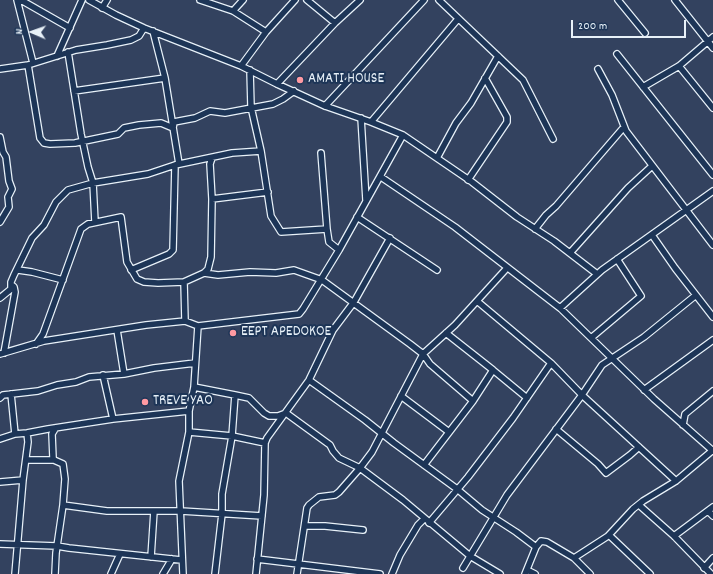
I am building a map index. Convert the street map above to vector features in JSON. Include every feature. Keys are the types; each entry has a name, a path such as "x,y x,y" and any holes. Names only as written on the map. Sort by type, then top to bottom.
{"street":[{"path":"17,0 30,64 41,140 45,143 53,145 82,141 118,134 124,128 138,125 161,123 173,128"},
{"path":"21,0 70,28"},
{"path":"57,56 82,0"},
{"path":"89,0 102,8 144,28 241,66 325,106 362,118 403,135 570,253 597,274"},
{"path":"102,8 107,0"},
{"path":"200,0 233,12 266,32"},
{"path":"233,12 243,0"},
{"path":"241,66 266,32 295,0"},
{"path":"307,0 335,23"},
{"path":"277,84 335,23 360,0"},
{"path":"325,106 424,0"},
{"path":"439,0 526,84 553,139"},
{"path":"618,0 645,34"},
{"path":"675,0 713,48"},
{"path":"371,122 458,19"},
{"path":"0,69 30,64 68,52 131,40 139,36 144,28"},
{"path":"131,270 169,254 173,250 177,165 165,78 153,31"},
{"path":"643,87 680,66 713,37"},
{"path":"68,52 82,141 93,183 95,222"},
{"path":"617,54 713,175"},
{"path":"437,158 456,123 471,103 498,56"},
{"path":"680,66 713,108"},
{"path":"598,69 612,95 624,127 712,244"},
{"path":"250,70 250,107 261,150 272,216 281,232 327,229"},
{"path":"74,91 165,78"},
{"path":"468,180 507,122 507,117 485,78"},
{"path":"173,128 174,122 195,118 210,111 225,113 250,107 273,104 284,99 294,91"},
{"path":"362,118 366,201"},
{"path":"535,229 546,214 556,206 624,127"},
{"path":"0,298 13,286 15,292 2,353 36,344 146,325 185,321 198,326 299,314 322,280 381,177 403,135"},
{"path":"0,137 1,153 6,158 9,181 12,189 8,197 9,207 0,222"},
{"path":"11,289 11,282 32,238 44,225 56,202 68,190 93,183 142,175 177,165 232,153 261,150"},
{"path":"321,153 329,242 339,250"},
{"path":"36,344 43,334 82,229 88,224 121,217 127,262 137,279 144,282 184,282 208,270 210,264 212,199 210,164 212,158"},
{"path":"570,253 626,190 652,166"},
{"path":"381,177 450,224 560,308 644,390 713,451 676,480 639,504 610,535 574,558"},
{"path":"560,308 597,274 713,191"},
{"path":"212,199 268,192"},
{"path":"357,217 437,270"},
{"path":"652,235 713,317"},
{"path":"256,574 262,516 265,442 309,380 333,330 354,302 390,238"},
{"path":"590,338 641,296 617,260"},
{"path":"298,574 307,508 309,505 320,497 335,495 360,468 372,452 382,434 423,354 446,333 507,268"},
{"path":"204,273 218,275 250,272 276,273 294,270 322,280 390,328 423,354 430,364 473,401"},
{"path":"16,271 32,272 63,280"},
{"path":"184,282 185,321"},
{"path":"463,568 494,519 507,495 602,366 644,337 696,295"},
{"path":"477,301 551,363 582,395 676,480"},
{"path":"182,574 179,481 189,432 189,410 194,388 198,326"},
{"path":"117,330 124,374"},
{"path":"446,333 527,398"},
{"path":"644,390 713,340"},
{"path":"0,398 3,395 38,391 57,385 76,382 89,377 124,374 154,368 195,363"},
{"path":"429,523 513,418 551,363"},
{"path":"424,465 473,401 493,370"},
{"path":"103,375 113,419"},
{"path":"309,380 457,489 494,519 511,528 536,547"},
{"path":"194,388 249,398 269,416 278,416 286,413"},
{"path":"672,415 685,414 713,391"},
{"path":"11,394 15,434"},
{"path":"215,574 222,514 222,494 232,436 235,395"},
{"path":"401,396 449,432"},
{"path":"0,439 15,434 54,428 189,410"},
{"path":"286,413 330,445 339,458 360,468 403,500 470,556 500,574"},
{"path":"683,425 685,414"},
{"path":"54,428 52,434 54,460"},
{"path":"556,429 598,464 606,473 639,447"},
{"path":"189,432 232,436 265,442"},
{"path":"15,574 22,480 28,442 27,433"},
{"path":"26,460 54,460 64,466 65,479 63,505 57,546 55,574"},
{"path":"0,482 22,480"},
{"path":"639,504 674,536 711,574"},
{"path":"63,505 107,511 154,511 262,516"},
{"path":"674,536 713,507"},
{"path":"151,557 154,511"},
{"path":"708,511 713,516"},
{"path":"392,574 400,555 418,525 424,519"},
{"path":"305,526 335,526 363,530"},
{"path":"610,535 650,574"},
{"path":"535,574 526,572 536,547 539,542 544,541 574,558 590,574"},
{"path":"0,544 57,546 181,560"},
{"path":"111,574 120,554"},
{"path":"258,558 380,574"},
{"path":"704,568 713,558"},
{"path":"163,574 172,559"}],"place":[{"name":"AMATI HOUSE","path":"300,80"},
{"name":"EEPT APEDOKOE","path":"233,333"},
{"name":"TREVE YAO","path":"145,402"}]}
